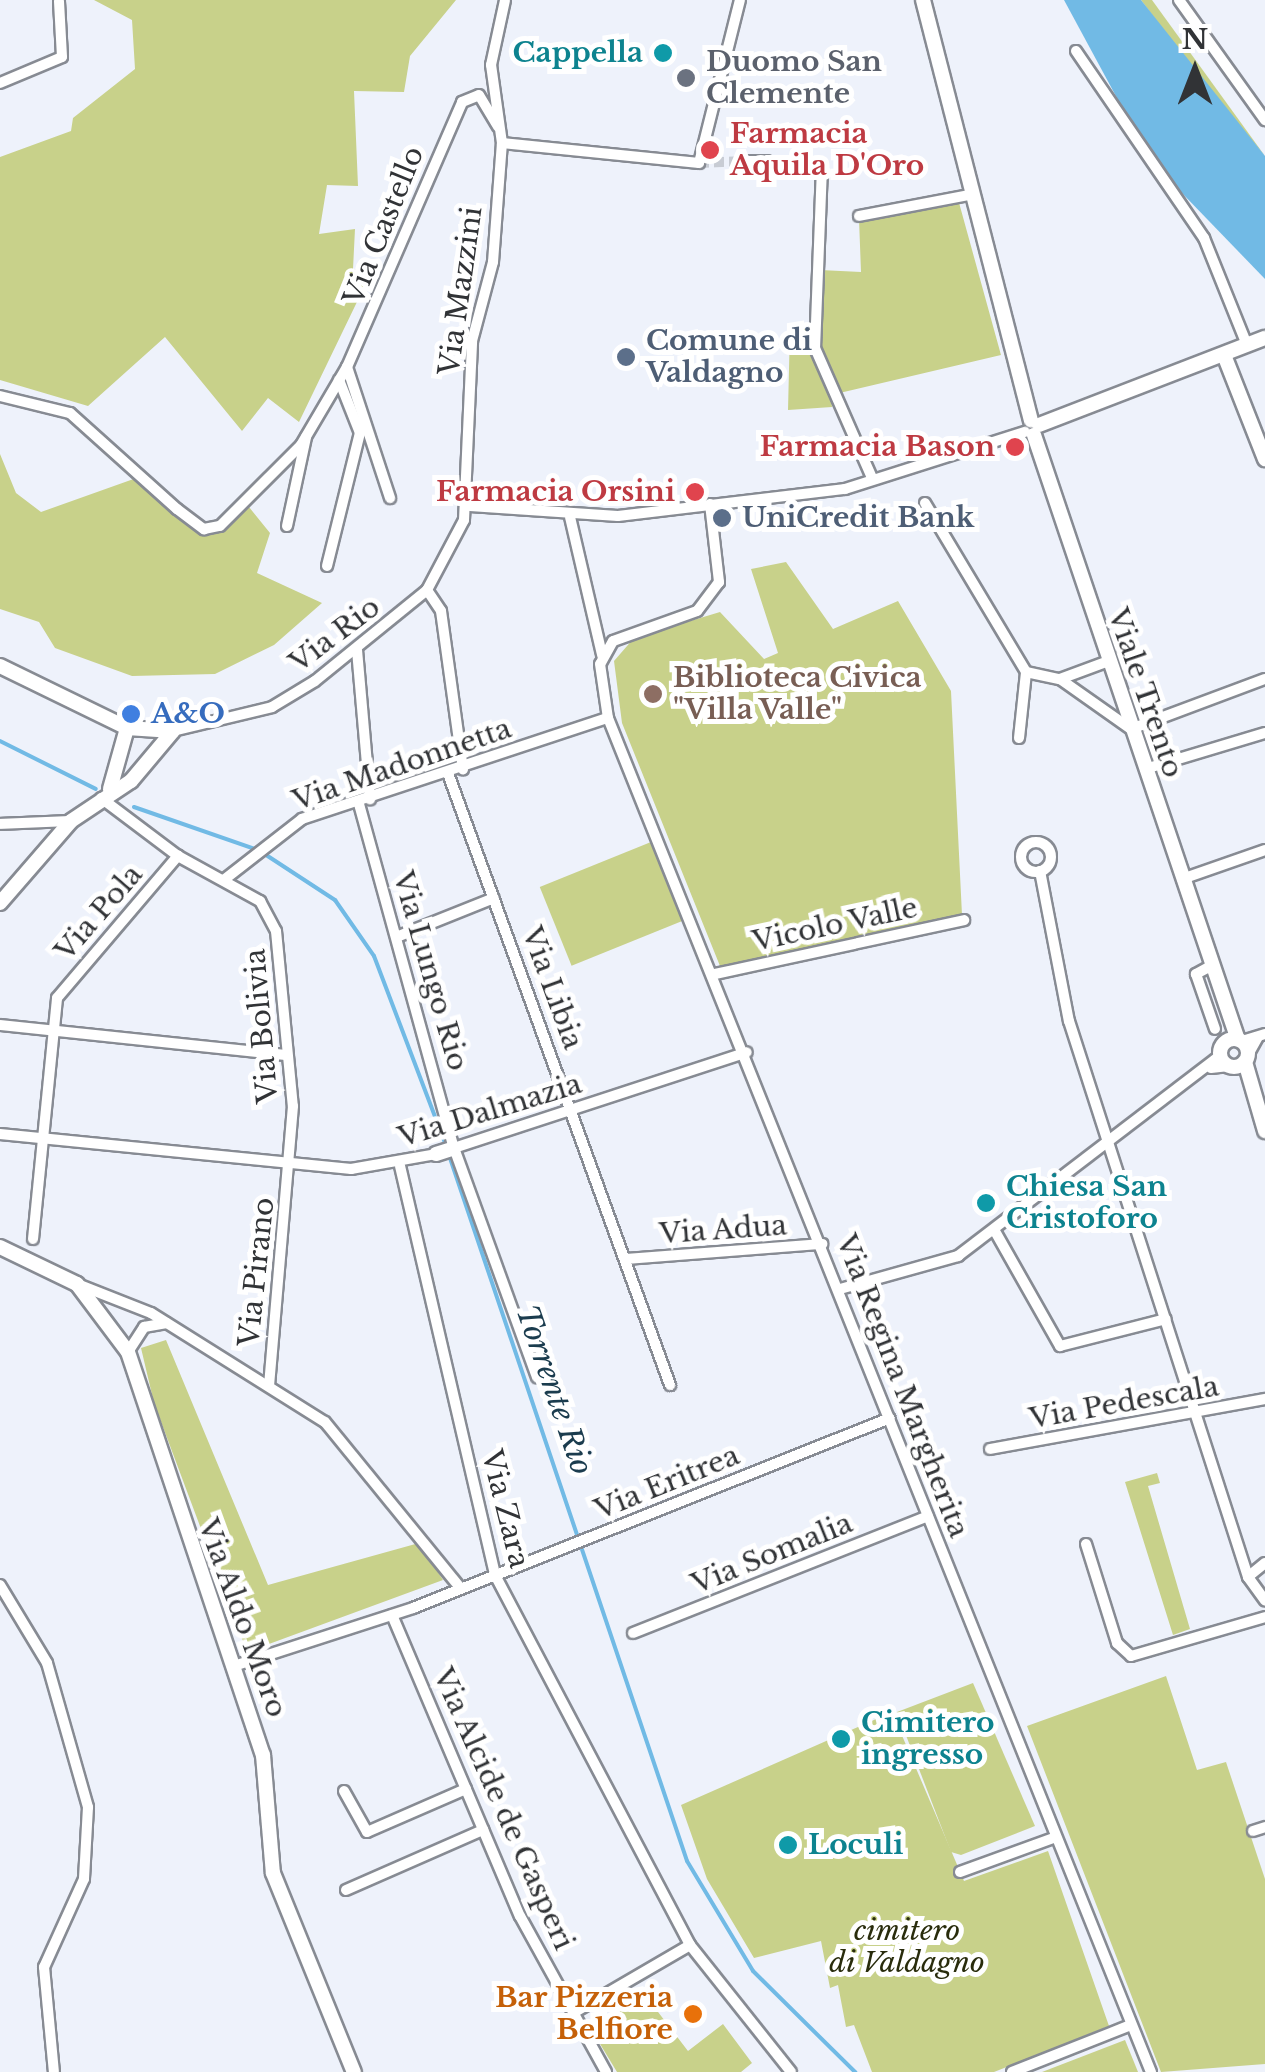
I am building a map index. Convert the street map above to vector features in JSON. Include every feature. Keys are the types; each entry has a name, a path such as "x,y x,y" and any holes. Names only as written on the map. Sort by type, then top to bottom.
{"street":[{"path":"0,83 62,57 59,0"},
{"name":"Via Mazzini","path":"470,506 469,373 493,262 502,143 492,66 505,0"},
{"path":"502,143 700,163 740,0"},
{"name":"Viale Trento","path":"923,0 1032,428 1106,662 1182,879 1209,968 1220,1025 1265,1131"},
{"path":"1180,0 1265,120"},
{"path":"1076,50 1204,238 1246,345"},
{"name":"Via Castello","path":"0,396 70,413 204,529 220,526 306,437 347,367 462,102 479,94 498,127"},
{"path":"745,161 768,161"},
{"path":"822,166 815,348 872,478"},
{"path":"859,216 974,194"},
{"path":"470,506 570,517 710,504 872,478 1032,428 1265,338"},
{"path":"1224,355 1265,459"},
{"path":"347,367 390,498"},
{"path":"327,566 360,433 339,380"},
{"name":"Via Castello","path":"288,526 306,437"},
{"path":"602,655 638,628 697,611 716,590 721,555 710,504"},
{"path":"925,504 1026,672 1020,738"},
{"name":"Via Rio","path":"173,732 272,707 357,650 427,590 470,506"},
{"name":"Via Regina Margherita","path":"570,517 602,655 608,718 716,974 1128,2026 1150,2072"},
{"path":"427,590 441,611 463,769"},
{"name":"Via Lungo Rio","path":"357,650 365,802 447,1151 536,1377"},
{"path":"1060,680 1106,662"},
{"path":"0,666 127,728 173,732"},
{"path":"1026,672 1060,680 1130,729 1265,678"},
{"name":"Via Madonnetta","path":"225,879 267,840 608,718"},
{"path":"105,793 127,728"},
{"path":"148,730 154,756"},
{"path":"0,903 71,821 154,756 173,732"},
{"path":"1145,769 1265,733"},
{"name":"Via Libia","path":"449,776 670,1385"},
{"name":"Via Bolivia","path":"105,793 178,856 260,902 276,931 292,1163"},
{"path":"0,824 71,821"},
{"path":"1182,879 1265,850"},
{"name":"Via Pola","path":"32,1239 57,998 86,957 178,856"},
{"path":"1040,872 1070,1021 1248,1577 1265,1600"},
{"path":"399,936 494,898"},
{"name":"Vicolo Valle","path":"716,974 964,920"},
{"path":"0,1025 285,1055"},
{"path":"840,1290 958,1256 996,1233 1261,1036"},
{"name":"Via Dalmazia","path":"0,1134 292,1163 400,1166 574,1112 747,1052"},
{"name":"Via Pirano","path":"269,1385 292,1163"},
{"name":"Via Zara","path":"400,1166 496,1575 690,1944 791,2072"},
{"path":"996,1233 1060,1346 1166,1319"},
{"name":"Via Adua","path":"626,1259 822,1244"},
{"path":"0,1247 167,1323 269,1385 366,1462 461,1589"},
{"name":"Via Aldo Moro","path":"77,1284 128,1352 236,1664 263,1755 273,1872 354,2072"},
{"path":"128,1352 144,1327 167,1323"},
{"name":"Via Pedescala","path":"990,1450 1265,1399"},
{"name":"Via Eritrea","path":"236,1664 392,1615 890,1418"},
{"name":"Via Somalia","path":"633,1633 928,1516"},
{"path":"1086,1544 1118,1643 1131,1656 1265,1617"},
{"path":"1248,1577 1265,1563"},
{"path":"0,1585 47,1662 88,1807 84,1879 44,1967 54,2072"},
{"name":"Via Alcide de Gasperi","path":"392,1615 483,1830 606,2072"},
{"path":"344,1791 367,1832 466,1788"},
{"path":"1253,1831 1265,1827"},
{"path":"346,1890 483,1830"},
{"path":"960,1872 1056,1837"},
{"path":"575,2012 690,1944"},
{"path":"1012,2072 1128,2026"}],"green space":[{"path":"94,0 456,0 410,56 404,92 354,91 358,186 327,185 319,234 355,229 353,269 370,275 299,422 268,398 242,431 165,337 88,406 0,380 0,157 71,131 73,118 135,69 132,20"},
{"path":"1141,0 1152,0 1265,156 1206,87"},
{"path":"958,199 1001,355 831,395 832,407 788,410 790,328 800,324 812,337 820,270 861,272 859,219"},
{"path":"0,454 16,493 41,512 142,476 202,526 249,507 270,533 257,573 322,603 274,645 215,674 132,676 55,648 39,622 0,609"},
{"path":"786,562 833,629 898,601 951,691 962,915 720,966 622,723 614,661 634,638 720,612 764,659 778,653 751,569"},
{"path":"651,842 683,921 572,966 540,887"},
{"path":"166,1340 268,1585 419,1543 443,1580 247,1652 154,1403 141,1348"},
{"path":"1157,1473 1160,1483 1148,1486 1190,1629 1173,1635 1125,1482"},
{"path":"1166,1676 1197,1770 1226,1762 1265,1879 1265,2064 1161,2072 1027,1726"},
{"path":"973,1683 1035,1826 961,1855 951,1852 897,1712"},
{"name":"cimitero di Valdagno","path":"892,1712 964,1881 1048,1851 1109,2026 994,2072 872,2072 854,2025 846,2027 838,1985 830,1988 821,1941 754,1958 707,1879 681,1805"},
{"path":"645,1995 688,2051 723,2024 752,2063 741,2072 617,2072 591,2029"},
{"path":"1125,2040 1138,2072 1042,2072"}],"water":[{"path":"1064,0 1141,0 1265,156 1265,279 1151,161"}],"waterway":[{"name":"Torrente Rio","path":"0,741 96,789"},
{"name":"Torrente Rio","path":"134,807 260,851 335,900 374,956 446,1146"},
{"name":"Torrente Rio","path":"449,1155 687,1861 753,1971 855,2072"}],"tunnel":[{"path":"699,163 745,161"}],"place":[{"name":"Cappella","path":"663,53"},
{"name":"Duomo San Clemente","path":"686,78"},
{"name":"Farmacia Aquila D'Oro","path":"710,150"},
{"name":"Comune di Valdagno","path":"626,357"},
{"name":"Farmacia Bason","path":"1015,447"},
{"name":"Farmacia Orsini","path":"695,492"},
{"name":"UniCredit Bank","path":"722,518"},
{"name":"Biblioteca Civica \"Villa Valle\"","path":"653,694"},
{"name":"A&O","path":"131,714"},
{"name":"Chiesa San Cristoforo","path":"986,1203"},
{"name":"Cimitero ingresso","path":"841,1739"},
{"name":"Loculi","path":"788,1845"},
{"name":"Bar Pizzeria Belfiore","path":"693,2014"}]}
